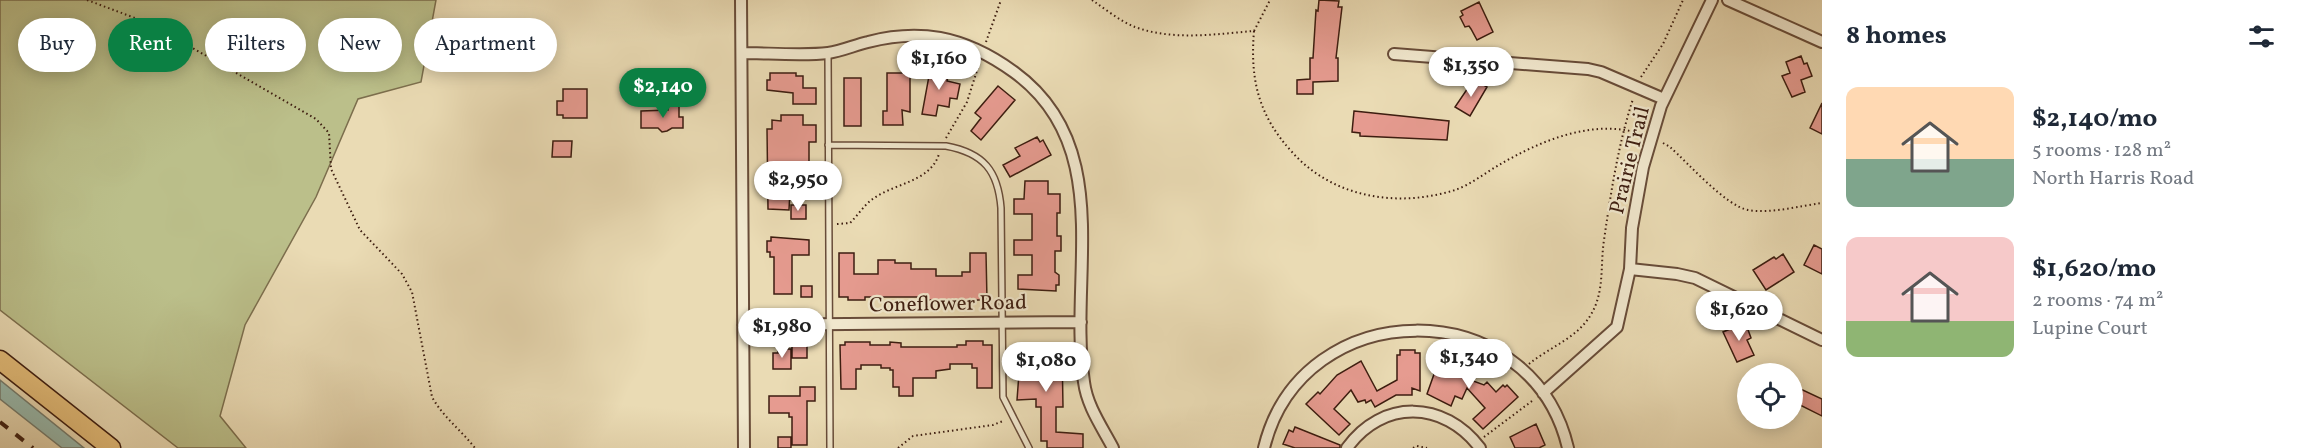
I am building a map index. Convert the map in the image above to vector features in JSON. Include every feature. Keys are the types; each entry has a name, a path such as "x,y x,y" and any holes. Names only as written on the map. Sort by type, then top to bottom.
{"main road":[{"path":"0,360 111,448"}],"street":[{"path":"741,0 744,448"},
{"name":"Prairie Trail","path":"1543,393 1617,327 1629,269 1634,218 1643,167 1664,99 1712,0"},
{"path":"1728,0 1822,42"},
{"path":"742,52 828,53 871,41 915,36 940,38 982,52 1027,82 1057,119 1073,153 1078,175 1082,216 1081,322 1084,384 1090,404 1113,448"},
{"path":"1394,54 1588,69 1601,72 1664,99"},
{"path":"1629,269 1695,278 1822,340"},
{"name":"Coneflower Road","path":"743,325 1081,322"},
{"path":"1264,448 1281,408 1303,377 1316,365 1333,354 1374,335 1417,330 1436,330 1494,348 1523,370 1543,393 1557,416 1568,448"},
{"path":"1347,448 1373,422 1410,410 1440,415 1469,434 1477,445"}],"lane":[{"path":"828,53 830,448"},
{"path":"828,145 942,146 965,149 982,161 994,176 1000,192 1001,208 1004,397 1029,448"}],"path":[{"path":"87,0 151,24 316,119 329,133 331,169 360,230 402,274 412,292 432,397 441,412 464,433 475,448"},
{"path":"829,225 850,223 871,201 927,173 936,165 942,146 967,102 1001,0"},
{"path":"1092,0 1134,26 1158,33 1188,36 1254,31"},
{"path":"1270,0 1254,31 1252,56 1254,78 1263,111 1277,136 1299,161 1350,192 1380,198 1423,197 1457,189 1515,156 1560,136 1596,129 1623,130 1652,137 1670,147 1734,205 1749,210 1770,210 1822,203"},
{"path":"1523,370 1545,351 1568,338 1590,317 1600,294 1604,242 1623,130 1636,87 1646,67 1664,44 1683,0"},
{"path":"1477,445 1543,393"},
{"path":"898,448 913,436 993,425 1013,417"},
{"path":"1413,448 1417,446 1427,448"}],"green space":[{"path":"0,0 436,0 433,18 414,18 414,72 423,72 421,82 358,99 316,197 245,325 220,416 246,448 178,448 0,310"}],"water":[{"path":"0,380 84,448 62,448 0,399"}],"building":[{"path":"1319,0 1339,1 1338,7 1342,7 1336,58 1338,58 1338,81 1313,82 1313,94 1297,94 1297,80 1310,79 1310,58 1313,58 1316,10 1318,11"},
{"path":"1479,2 1493,32 1477,40 1469,26 1465,27 1460,17 1463,15 1461,11"},
{"path":"1801,56 1804,64 1807,63 1812,76 1801,80 1805,92 1792,97 1782,76 1790,73 1786,62"},
{"path":"931,65 946,67 945,71 949,72 947,81 960,84 957,99 950,98 949,107 938,105 936,116 922,114"},
{"path":"770,73 796,73 796,76 803,76 803,88 816,88 816,104 793,104 793,93 767,90"},
{"path":"887,73 910,73 910,112 902,110 903,125 883,125 883,111 887,111"},
{"path":"844,78 861,78 861,126 844,126"},
{"path":"1474,79 1487,87 1470,116 1455,107"},
{"path":"998,86 1015,100 981,140 971,131 981,118 975,113"},
{"path":"563,89 587,89 587,118 563,118 563,115 557,115 557,101 563,101"},
{"path":"1822,103 1822,134 1810,128"},
{"path":"668,104 679,104 679,117 683,117 683,128 672,128 662,132 658,128 641,128 641,111 668,110"},
{"path":"1354,111 1449,121 1447,140 1360,136 1360,133 1352,132"},
{"path":"781,115 803,115 803,125 816,125 816,142 809,142 809,172 791,172 789,210 768,209 767,129 772,129 772,120 781,121"},
{"path":"1037,137 1040,142 1043,140 1051,155 1010,177 1003,165 1020,156 1015,148"},
{"path":"553,141 572,141 571,157 552,157"},
{"path":"1025,181 1048,181 1048,194 1060,194 1057,236 1061,236 1061,251 1055,251 1055,272 1059,275 1059,285 1056,285 1056,291 1018,289 1018,275 1032,275 1032,255 1014,255 1014,240 1032,240 1032,214 1014,214 1014,199 1024,199"},
{"path":"791,205 806,205 806,219 791,219"},
{"path":"771,237 809,240 809,255 792,255 792,294 774,294 774,257 770,257 770,252 767,252 767,241 771,241"},
{"path":"1814,245 1822,249 1822,274 1804,265"},
{"path":"839,253 854,253 854,274 878,274 878,260 895,260 895,263 911,263 911,269 936,269 936,276 962,276 962,272 970,272 970,253 986,253 987,300 865,297 865,300 848,300 848,297 839,297"},
{"path":"1783,254 1794,272 1766,290 1753,270"},
{"path":"801,286 812,286 812,297 801,297"},
{"path":"1742,324 1744,328 1747,327 1751,338 1747,340 1754,355 1737,362 1723,332"},
{"path":"966,341 983,341 983,345 992,345 992,388 977,388 977,368 972,368 972,364 950,364 950,369 936,371 936,378 913,378 913,396 899,396 899,387 893,387 893,370 881,368 881,365 861,365 861,369 856,369 856,389 841,389 840,345 845,345 845,342 890,345 890,342 901,343 901,347 957,347 957,345 966,345"},
{"path":"792,343 807,343 807,358 792,358"},
{"path":"1029,346 1062,348 1063,407 1056,407 1056,432 1083,434 1083,448 1047,448 1047,441 1041,441 1041,407 1036,407 1036,399 1017,400 1020,360 1025,360 1026,348"},
{"path":"778,349 791,349 791,369 773,369 773,353 778,353"},
{"path":"1400,350 1415,350 1415,353 1420,353 1420,391 1412,388 1412,395 1396,395 1375,407 1371,400 1366,403 1365,400 1358,402 1351,390 1334,409 1350,424 1339,435 1306,404 1318,392 1320,394 1337,375 1361,361 1377,391 1397,380 1397,355 1400,355"},
{"path":"1455,355 1468,361 1463,374 1466,375 1465,378 1484,385 1487,382 1496,392 1503,385 1505,387 1507,385 1518,397 1483,429 1473,419 1485,408 1467,388 1462,399 1455,396 1451,406 1427,394 1438,363 1441,364 1443,356 1453,360"},
{"path":"800,387 815,387 815,401 807,401 807,445 792,445 792,417 789,417 789,413 769,413 769,396 800,396"},
{"path":"1803,390 1822,399 1822,416 1803,406"},
{"path":"1536,424 1545,445 1539,448 1515,448 1510,437"},
{"path":"1295,427 1340,445 1340,448 1295,448 1283,444 1289,430 1293,432"},
{"path":"778,437 791,437 791,448 778,448"}],"railway":[{"path":"0,422 33,448"}]}
